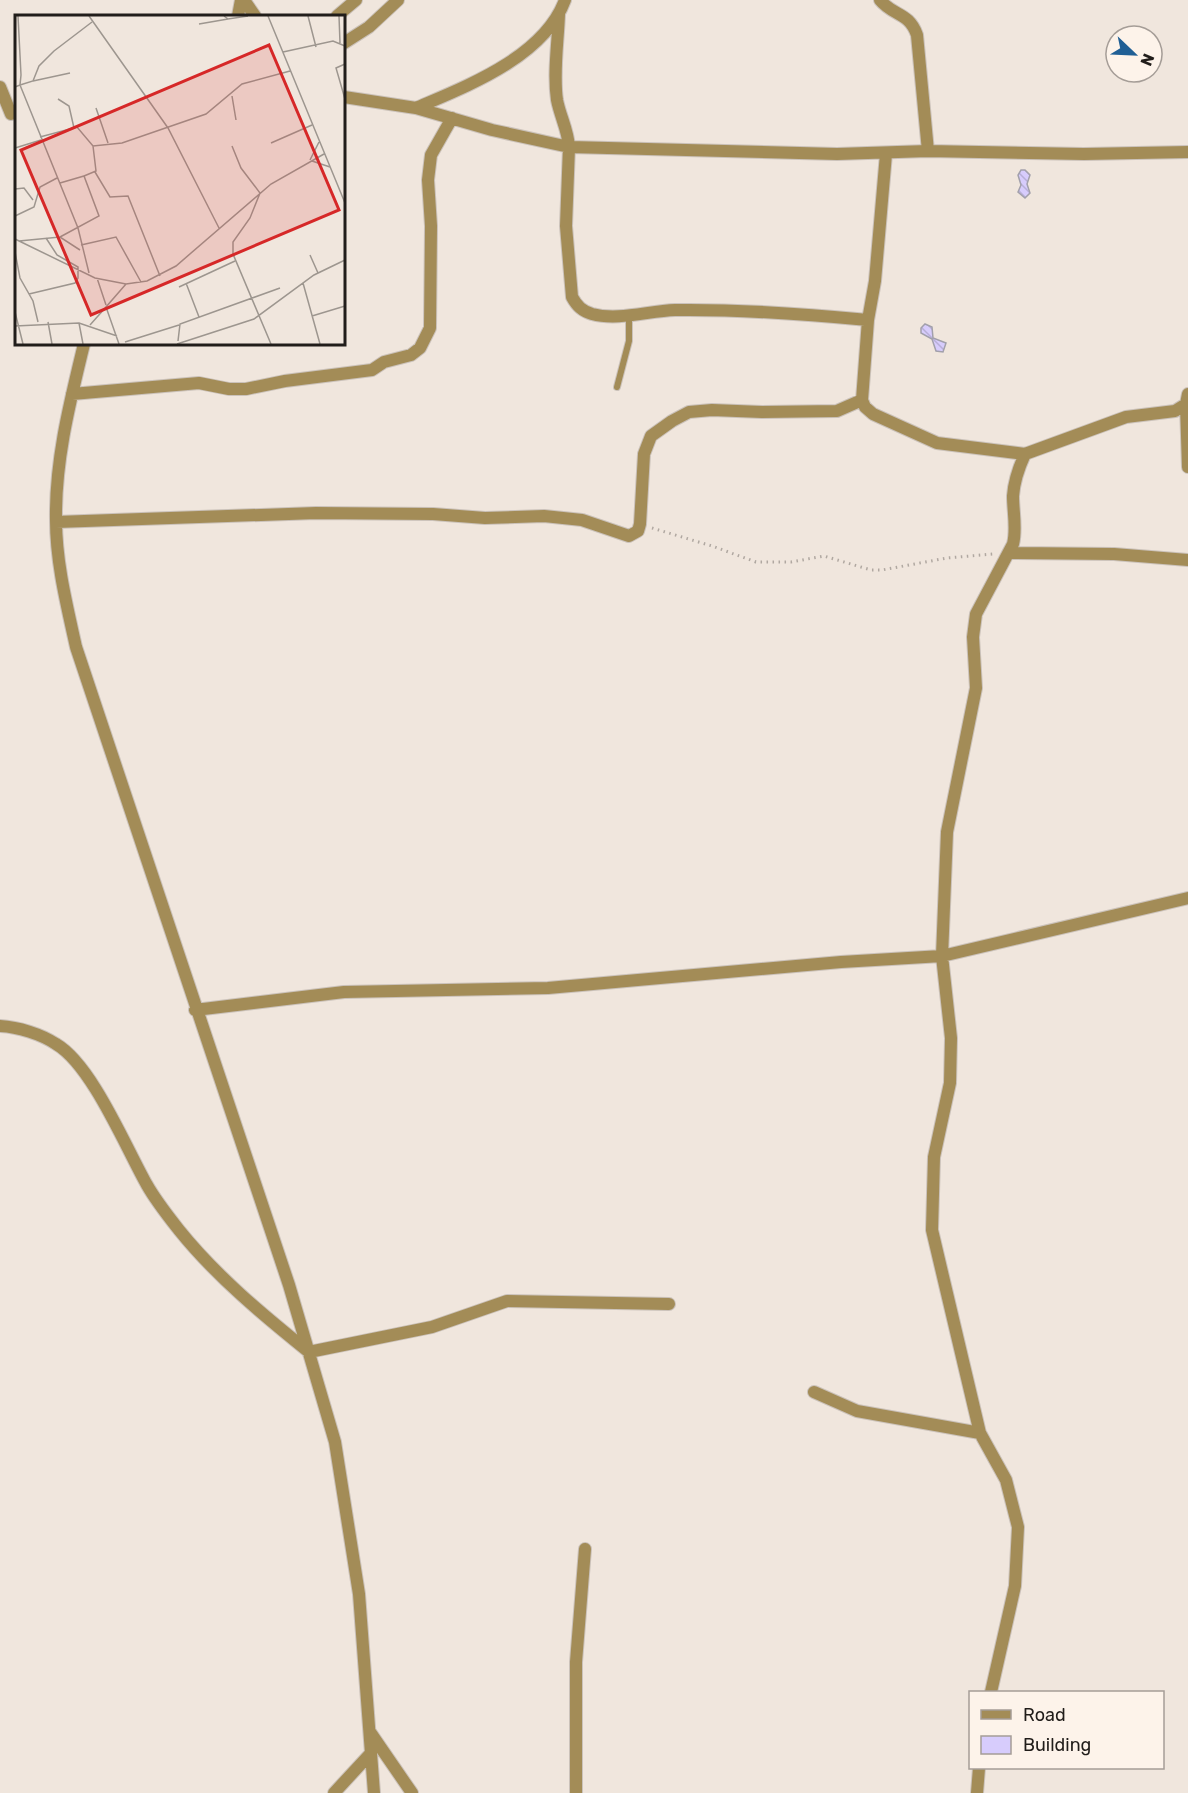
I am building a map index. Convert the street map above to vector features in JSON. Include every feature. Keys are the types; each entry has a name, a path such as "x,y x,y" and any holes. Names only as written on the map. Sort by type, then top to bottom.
{"street":[{"path":"238,15 243,0"},
{"path":"243,0 254,15"},
{"path":"338,15 356,0"},
{"path":"345,42 369,27 398,0"},
{"path":"565,0 559,14 555,81 557,103 568,135 566,226 572,297 577,306 594,314 629,315 672,310 730,311 868,320"},
{"path":"880,0 913,23 917,35 928,151"},
{"path":"416,108 498,71 527,48 559,14"},
{"path":"0,87 9,114"},
{"path":"345,97 416,108 569,147 730,153 1188,152"},
{"path":"72,394 199,384 246,389 285,381 372,370 384,362 411,355 420,348 430,328 431,226 428,180 431,155 452,118"},
{"path":"886,154 862,400 865,407 873,414 937,443 1025,454 1126,417 1175,411 1187,399"},
{"path":"84,345 72,394 57,484 56,522 64,595 76,647 195,1010 289,1286 335,1442 344,1486 358,1594 374,1793"},
{"path":"1187,399 1188,467"},
{"path":"56,522 316,513 433,514 484,518 544,516 582,520 629,536 638,531 640,524 645,454 651,436 672,421 689,412 712,410 837,411 862,400"},
{"path":"991,1691 1015,1586 1018,1527 1006,1480 980,1433 932,1230 933,1157 950,1083 951,1061 951,1038 942,956 947,832 976,688 973,637 976,614 1009,553 1015,536 1013,494 1015,480 1025,454"},
{"path":"1009,553 1114,554 1188,560"},
{"path":"195,1010 344,992 548,988 841,962 942,956 1188,898"},
{"path":"0,1026 34,1034 57,1044 77,1063 95,1090 149,1188 179,1229 211,1266 309,1352"},
{"path":"309,1352 432,1327 507,1301 669,1304"},
{"path":"814,1392 857,1411 980,1433"},
{"path":"576,1793 576,1662 585,1550"},
{"path":"370,1731 412,1793"},
{"path":"334,1793 371,1753"},
{"path":"977,1793 979,1769"}],"lane":[{"path":"617,387 629,341 629,315"}],"path":[{"path":"640,524 712,546 741,558 773,564 824,556 871,570 882,570 947,558 1009,553"}],"building":[{"path":"1021,170 1025,170 1030,175 1027,184 1030,193 1025,198 1018,192 1021,185 1018,175"},
{"path":"925,324 932,327 933,338 946,343 943,352 936,351 932,339 921,333 921,328"}]}
